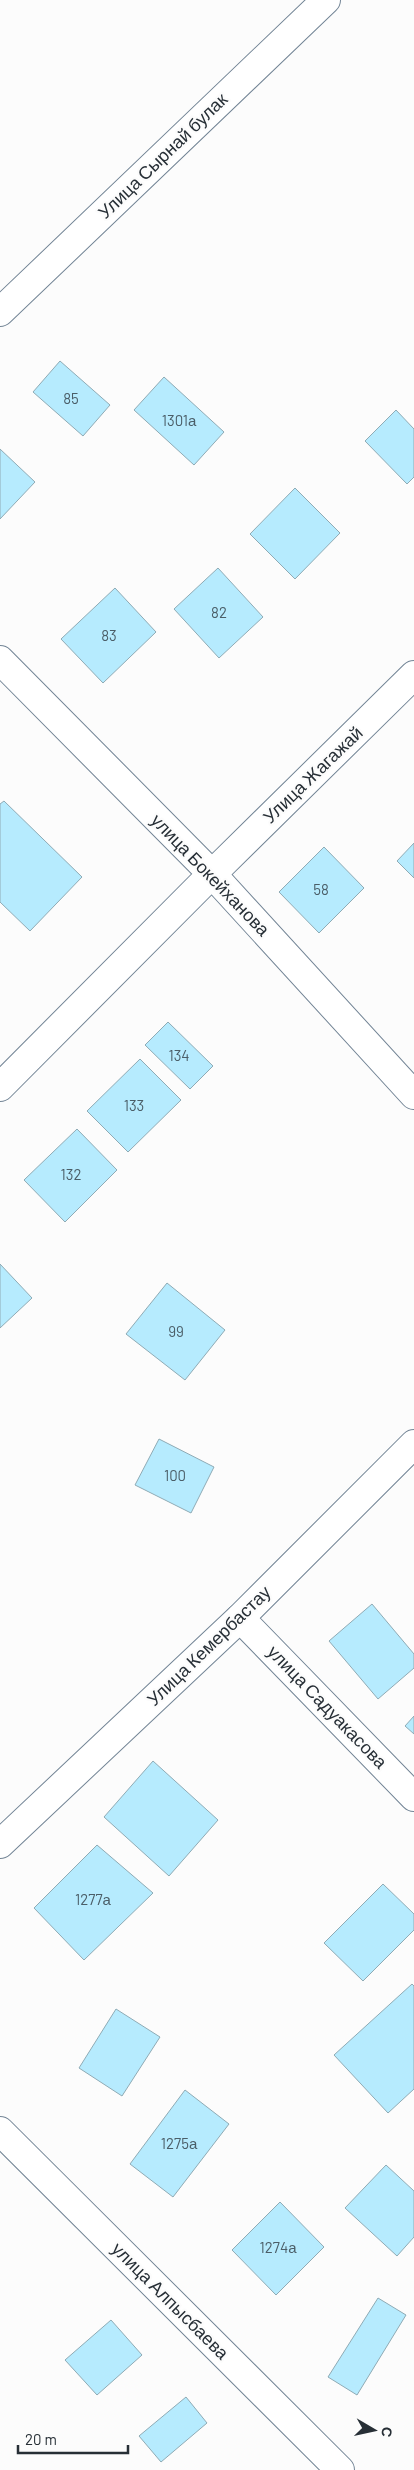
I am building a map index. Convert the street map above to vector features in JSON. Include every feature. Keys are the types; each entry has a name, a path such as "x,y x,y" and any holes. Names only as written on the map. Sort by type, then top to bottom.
{"street":[{"name":"Улица Сырнай булак","path":"0,312 326,0"},
{"name":"улица Бокейханова","path":"0,660 212,874 414,1095"},
{"name":"Улица Жагажай","path":"0,1087 414,675"},
{"name":"Улица Кемербастау","path":"0,1844 240,1618 414,1444"},
{"name":"улица Садуакасова","path":"240,1618 414,1797"},
{"name":"улица Алпысбаева","path":"0,2131 340,2470"}],"building":[{"path":"60,361 110,405 83,436 33,392"},
{"path":"164,377 224,432 194,465 134,410"},
{"path":"396,410 414,429 414,477 407,484 365,441"},
{"path":"0,449 35,482 0,519"},
{"path":"295,488 340,533 295,579 250,534"},
{"path":"218,568 263,617 219,658 174,609"},
{"path":"115,588 156,632 103,683 61,639"},
{"path":"4,801 82,877 30,931 0,902 0,804"},
{"path":"414,843 414,878 397,861"},
{"path":"324,847 364,888 319,933 279,892"},
{"path":"168,1022 213,1066 190,1089 145,1045"},
{"path":"140,1059 181,1100 128,1152 87,1111"},
{"path":"77,1129 117,1170 65,1222 24,1180"},
{"path":"0,1264 32,1298 0,1328"},
{"path":"167,1283 225,1330 185,1380 126,1334"},
{"path":"159,1439 214,1467 191,1513 135,1485"},
{"path":"372,1604 414,1654 414,1668 378,1699 329,1641"},
{"path":"414,1716 414,1734 405,1726"},
{"path":"153,1761 218,1820 169,1876 104,1817"},
{"path":"97,1845 153,1893 84,1960 34,1908"},
{"path":"383,1884 414,1914 414,1930 363,1981 324,1943"},
{"path":"412,1984 414,1986 414,2089 388,2113 334,2055"},
{"path":"116,2009 160,2037 122,2096 79,2068"},
{"path":"185,2090 229,2124 173,2197 130,2164"},
{"path":"386,2165 414,2191 414,2237 397,2256 345,2208"},
{"path":"280,2202 324,2247 276,2295 232,2250"},
{"path":"378,2298 406,2315 357,2395 328,2377"},
{"path":"111,2320 142,2355 97,2395 65,2360"},
{"path":"186,2397 207,2423 161,2462 139,2436"}]}
